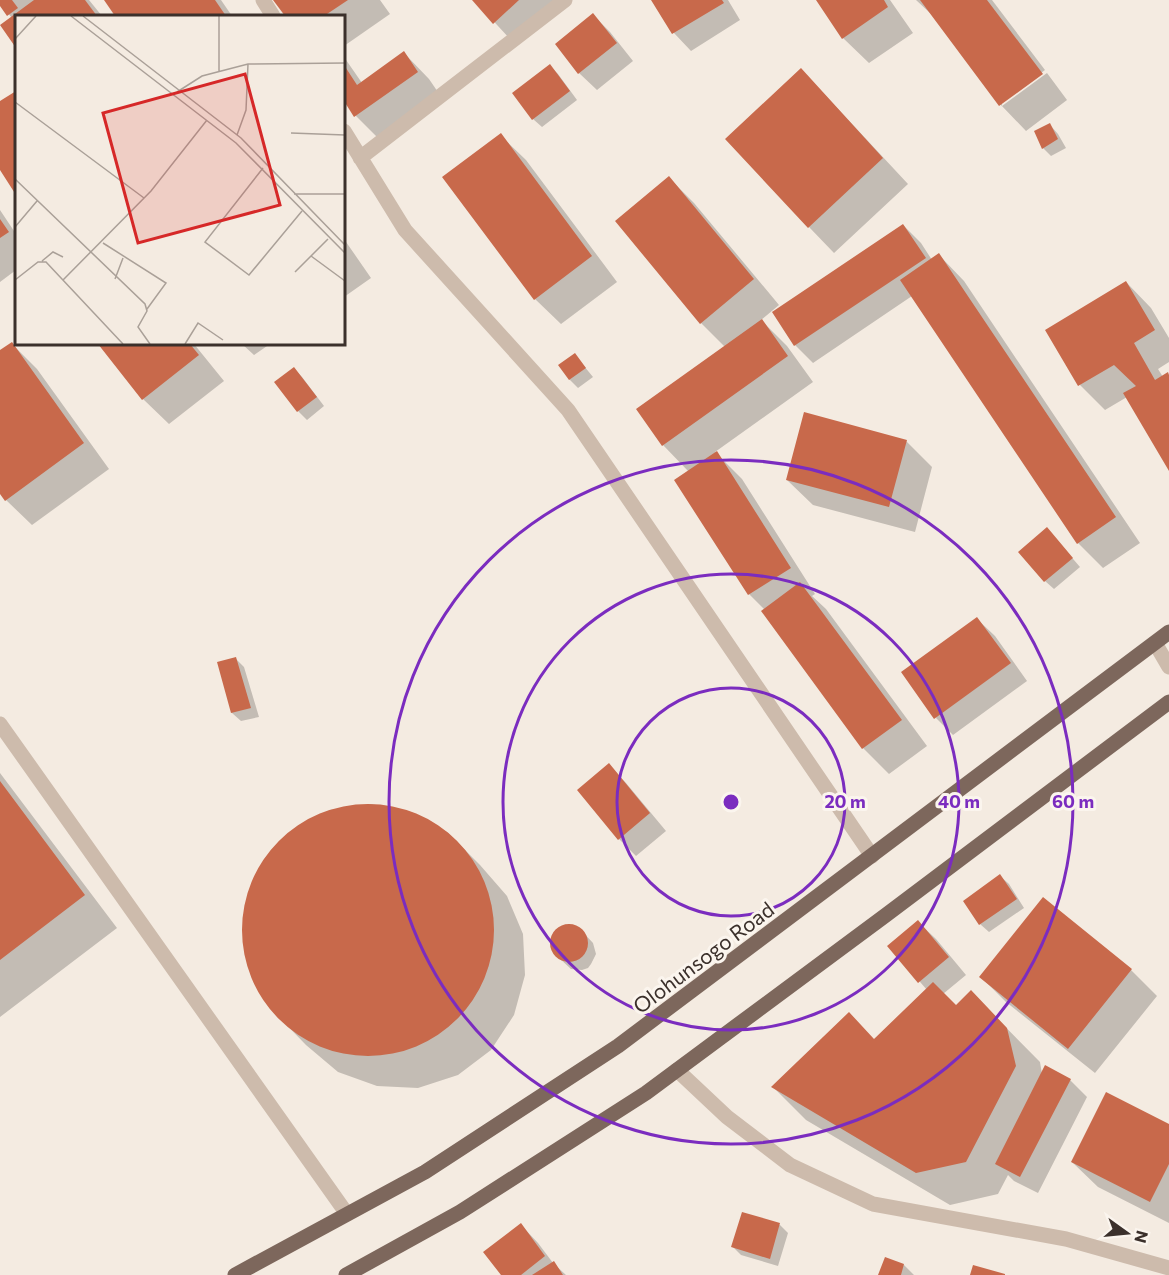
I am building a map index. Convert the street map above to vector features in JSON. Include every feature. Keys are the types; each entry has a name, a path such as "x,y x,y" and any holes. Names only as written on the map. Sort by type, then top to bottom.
{"main road":[{"name":"Olohunsogo Road","path":"235,1275 425,1172 618,1046 1169,632"},
{"path":"346,1275 460,1212 646,1093 1169,702"}],"street":[{"path":"263,0 272,15"},
{"path":"360,158 565,0"},
{"path":"345,133 405,230 568,410 872,856"},
{"path":"1155,643 1169,667"},
{"path":"0,724 347,1214"},
{"path":"677,1070 727,1117 790,1165 873,1204 1066,1239 1169,1268"}],"building":[{"path":"0,0 12,0 18,8 7,16 0,6"},
{"path":"34,0 85,0 96,15 15,15 15,47 0,25"},
{"path":"104,0 215,0 225,15 114,15"},
{"path":"273,0 348,0 326,15 284,15"},
{"path":"472,0 519,0 493,24"},
{"path":"651,0 722,0 724,3 672,34"},
{"path":"816,0 884,0 888,7 842,39"},
{"path":"920,0 987,0 1043,74 999,106"},
{"path":"593,13 617,43 578,74 555,44"},
{"path":"404,51 418,72 354,117 345,103 345,67 357,85"},
{"path":"550,64 570,91 532,120 512,93"},
{"path":"801,68 883,158 808,228 725,139"},
{"path":"15,92 15,193 0,170 0,101"},
{"path":"1050,123 1058,139 1042,149 1034,131"},
{"path":"501,133 592,256 534,300 442,177"},
{"path":"669,176 754,279 700,324 615,221"},
{"path":"0,219 9,232 0,238"},
{"path":"903,224 926,258 794,346 772,312"},
{"path":"939,253 1116,517 1077,544 900,280"},
{"path":"1126,281 1155,330 1134,343 1155,380 1168,372 1169,375 1169,471 1123,393 1136,386 1114,365 1078,386 1045,330"},
{"path":"762,319 788,356 662,446 636,409"},
{"path":"12,342 84,443 5,501 0,494 0,350"},
{"path":"99,345 191,345 199,355 142,400"},
{"path":"575,353 586,368 569,380 558,365"},
{"path":"294,367 317,397 297,412 274,382"},
{"path":"804,412 907,440 889,507 786,480"},
{"path":"717,451 791,568 748,595 674,480"},
{"path":"1047,527 1073,558 1044,582 1018,552"},
{"path":"800,582 902,720 862,749 761,611"},
{"path":"977,617 1011,663 934,719 901,672"},
{"path":"236,657 251,708 231,713 217,662"},
{"path":"609,763 650,813 618,840 577,790"},
{"path":"0,781 85,895 0,960"},
{"path":"368,804 392,807 416,814 438,826 457,841 472,860 484,882 491,906 494,930 491,954 484,978 472,1000 457,1019 438,1034 416,1046 392,1053 368,1056 344,1053 320,1046 298,1034 279,1019 264,1000 252,978 245,954 242,930 245,906 252,882 264,860 279,841 298,826 320,814 344,807"},
{"path":"1000,874 1017,899 979,925 963,901"},
{"path":"1043,897 1132,969 1068,1049 979,977"},
{"path":"918,920 949,957 918,983 887,946"},
{"path":"569,924 583,929 588,943 583,957 569,962 555,957 550,943 555,929"},
{"path":"933,982 956,1005 971,990 1007,1028 1016,1066 966,1162 916,1173 771,1087 849,1012 874,1039"},
{"path":"1045,1065 1071,1079 1020,1177 995,1164"},
{"path":"1106,1092 1169,1124 1169,1164 1150,1202 1071,1162"},
{"path":"742,1212 780,1223 770,1259 731,1247"},
{"path":"521,1223 545,1256 521,1275 501,1275 483,1252"},
{"path":"885,1257 904,1264 901,1275 878,1275"},
{"path":"554,1261 563,1275 532,1275"},
{"path":"973,1265 1005,1274 1005,1275 970,1275"}]}
